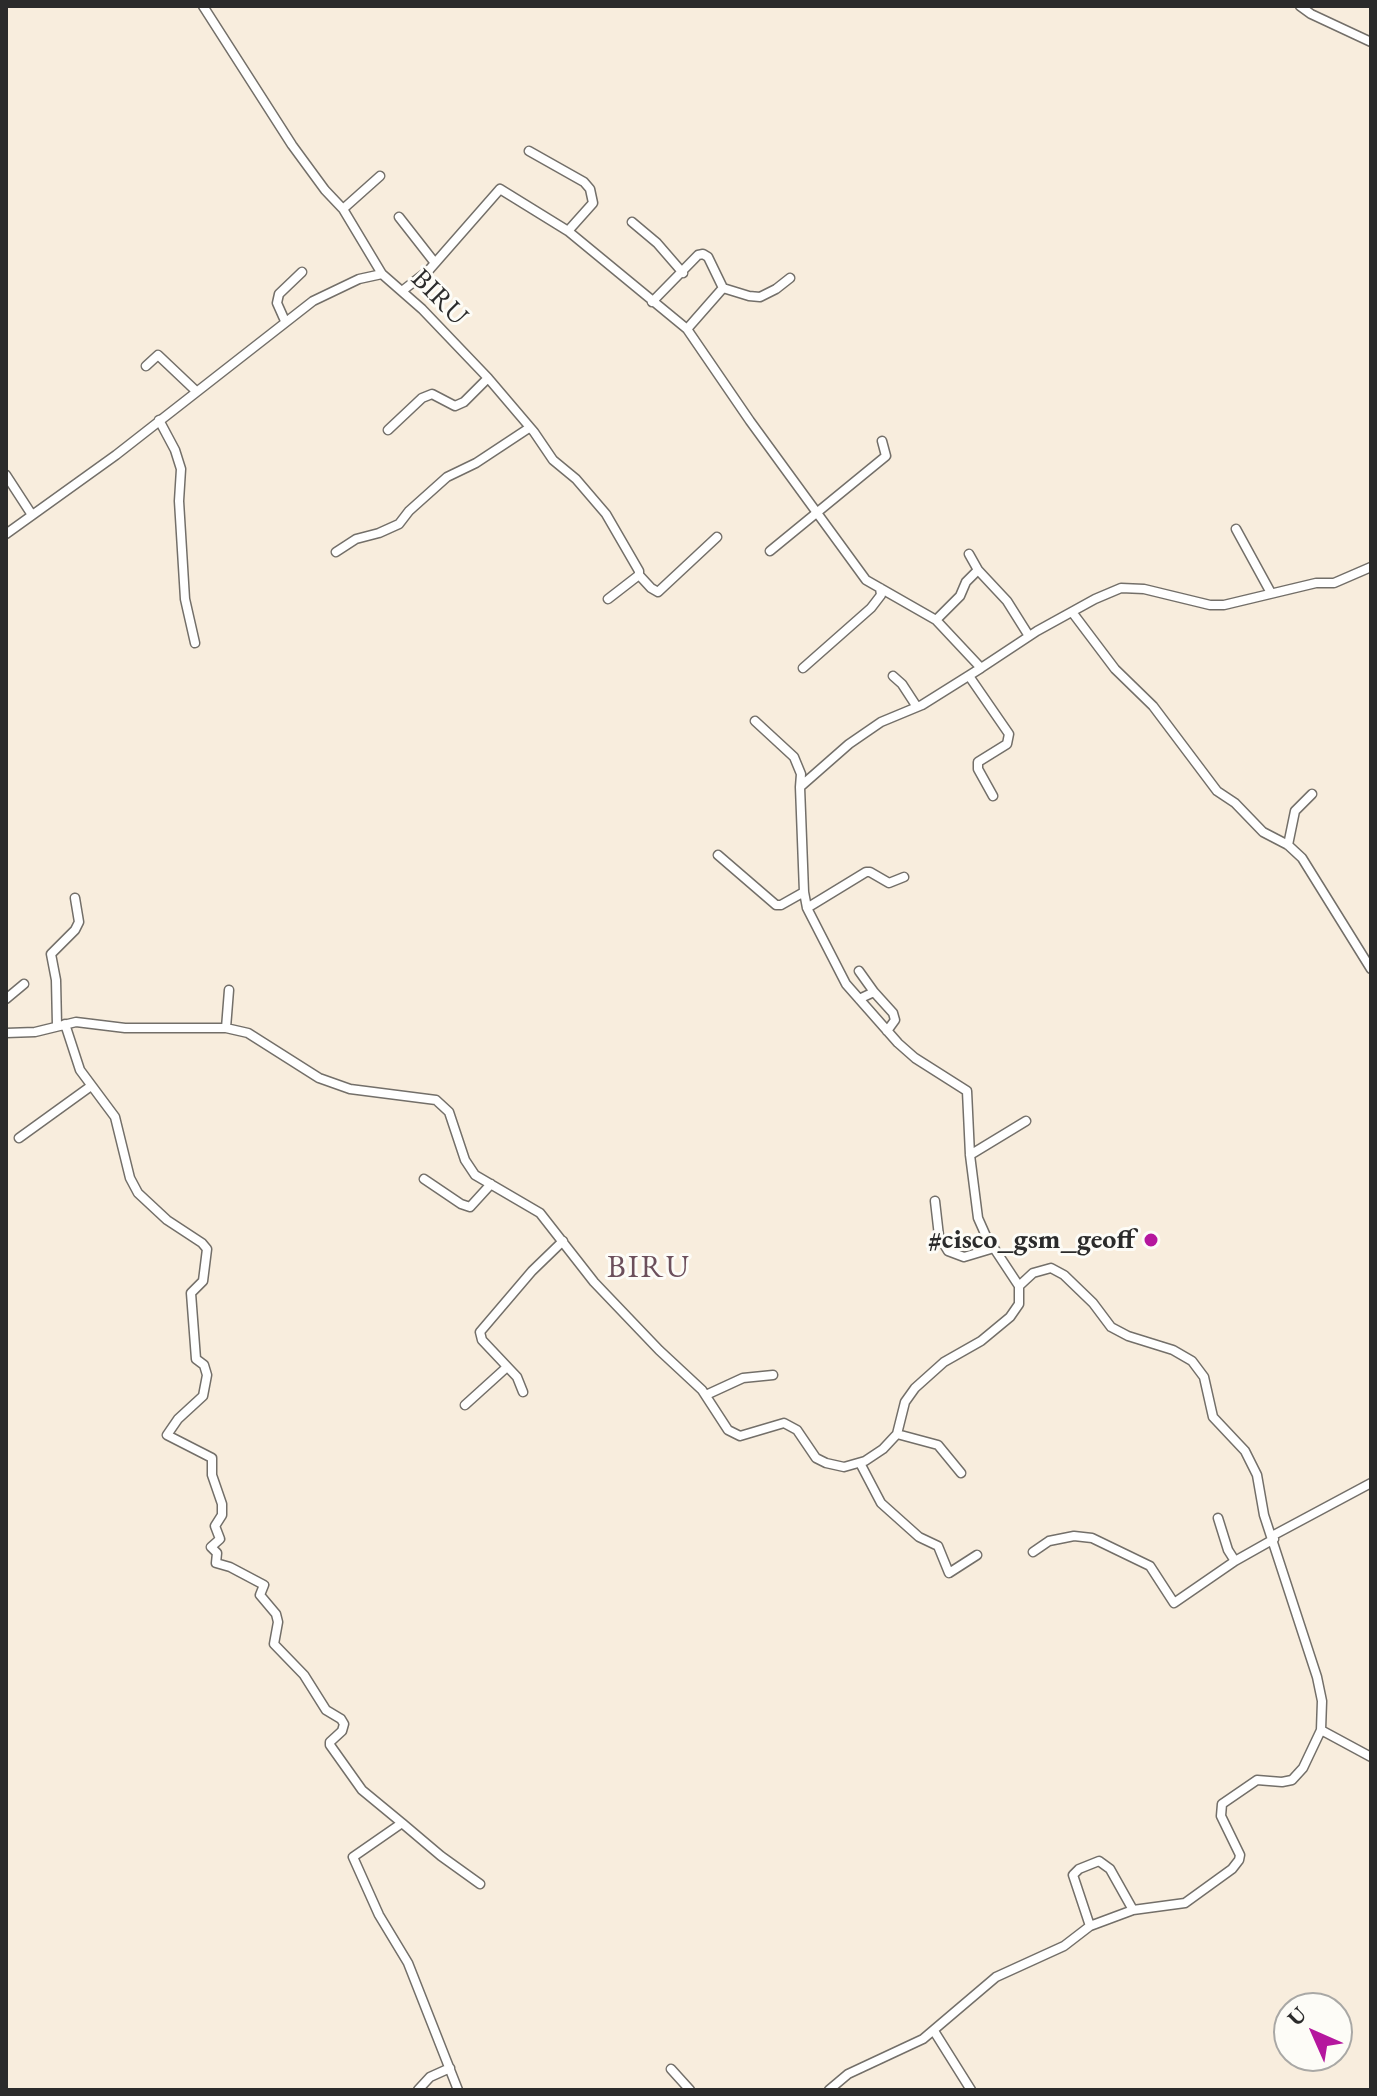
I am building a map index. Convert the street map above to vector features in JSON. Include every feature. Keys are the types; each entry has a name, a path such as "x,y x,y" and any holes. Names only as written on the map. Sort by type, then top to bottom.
{"street":[{"name":"BIRU","path":"203,6 292,145 343,209 382,274 422,309 488,378 553,460 576,479 606,514 639,568 639,575"},
{"path":"1300,6 1371,42"},
{"path":"529,151 584,182 590,189 593,203 568,231"},
{"path":"343,209 380,176"},
{"path":"402,291 435,263 500,189 568,231 687,329 866,580 936,620 981,668"},
{"path":"399,217 435,263"},
{"path":"632,222 657,243 683,273"},
{"path":"652,302 696,257 703,254 708,257 723,288 749,296 760,297 790,278"},
{"path":"285,321 277,303 279,294 302,272"},
{"path":"6,534 313,301 359,279 382,274"},
{"path":"687,329 723,288"},
{"path":"146,366 158,355 196,391"},
{"path":"388,430 422,398 432,394 455,406 464,402 488,378"},
{"path":"159,420 181,469 179,501 185,599 195,643"},
{"path":"336,552 356,539 399,524 447,477 476,463 529,428"},
{"path":"770,551 886,456 882,441"},
{"path":"6,475 32,515"},
{"path":"1236,529 1271,593"},
{"path":"608,599 639,575 658,592 717,537"},
{"path":"969,554 978,570 1007,601 1029,636"},
{"path":"800,787 849,744 881,722 917,707 1029,636 1121,588 1144,589 1210,605 1224,605 1316,583 1334,583 1371,567"},
{"path":"936,620 960,596 966,582 978,570"},
{"path":"803,668 871,608 881,595 880,588"},
{"path":"1072,612 1115,669 1153,706 1217,791 1233,801 1263,832 1288,845 1302,858 1371,969"},
{"path":"893,676 917,707"},
{"path":"969,676 1009,734 1007,744 978,762 978,769 993,796"},
{"path":"6,1033 35,1032 76,1022 125,1028 226,1028 248,1033 319,1078 350,1089 389,1096 421,1096 443,1104 449,1112 465,1160 475,1175 534,1208 603,1292 706,1395 728,1430 740,1436 784,1423 797,1430 816,1458 844,1467 860,1463 883,1449 897,1434 905,1402 915,1388 944,1362 981,1341 1010,1317 1019,1304 1019,1286 978,1218 970,1155 967,1091 915,1058 846,984 807,908 800,769 792,754 755,721"},
{"path":"1288,845 1295,811 1312,794"},
{"path":"718,855 776,905 804,892"},
{"path":"807,908 866,872 889,883 904,877"},
{"path":"75,898 79,922 51,954 61,1024 80,1070 115,1117 128,1172 138,1193 167,1220 207,1249 203,1281 191,1293 196,1359 204,1365 207,1375 203,1396 178,1419 167,1435 213,1460 210,1469 222,1504 222,1515 215,1526 220,1539 211,1547 217,1553 216,1563 264,1585 260,1595 276,1614 278,1622 274,1644 304,1675 326,1710 341,1719 345,1728 330,1745 362,1790 480,1884"},
{"path":"859,971 895,1016 887,1031"},
{"path":"6,999 24,984"},
{"path":"226,1028 229,990"},
{"path":"859,999 874,992"},
{"path":"19,1138 91,1086"},
{"path":"970,1155 1026,1121"},
{"path":"424,1179 470,1207 491,1184"},
{"path":"935,1201 939,1236 948,1251 964,1257 994,1248"},
{"path":"523,1392 517,1377 482,1340 481,1329 563,1241"},
{"path":"829,2090 848,2074 934,2031 996,1977 1064,1946 1090,1926 1133,1910 1185,1903 1237,1865 1240,1855 1221,1816 1222,1804 1257,1780 1292,1780 1303,1768 1321,1730 1322,1701 1317,1677 1264,1515 1257,1475 1245,1451 1213,1417 1204,1377 1192,1361 1173,1350 1128,1336 1111,1327 1093,1303 1064,1275 1051,1268 1033,1273 1019,1286"},
{"path":"465,1405 507,1367"},
{"path":"706,1395 743,1378 773,1375"},
{"path":"897,1434 938,1445 961,1473"},
{"path":"860,1463 881,1503 919,1537 938,1546 949,1573 977,1555"},
{"path":"1033,1552 1049,1541 1074,1536 1105,1543 1150,1566 1174,1603 1317,1510 1371,1483"},
{"path":"1218,1518 1228,1550 1235,1561"},
{"path":"1321,1730 1371,1757"},
{"path":"402,1823 353,1859 379,1915 408,1963 458,2090"},
{"path":"1090,1926 1073,1875 1079,1869 1099,1861 1110,1869 1133,1910"},
{"path":"934,2031 971,2090"},
{"path":"418,2090 430,2077 450,2068"},
{"path":"671,2069 690,2090"}],"place":[{"name":"#cisco_gsm_geoff","path":"1151,1240"}],"district":[{"name":"BIRU","path":"649,1268"}]}
